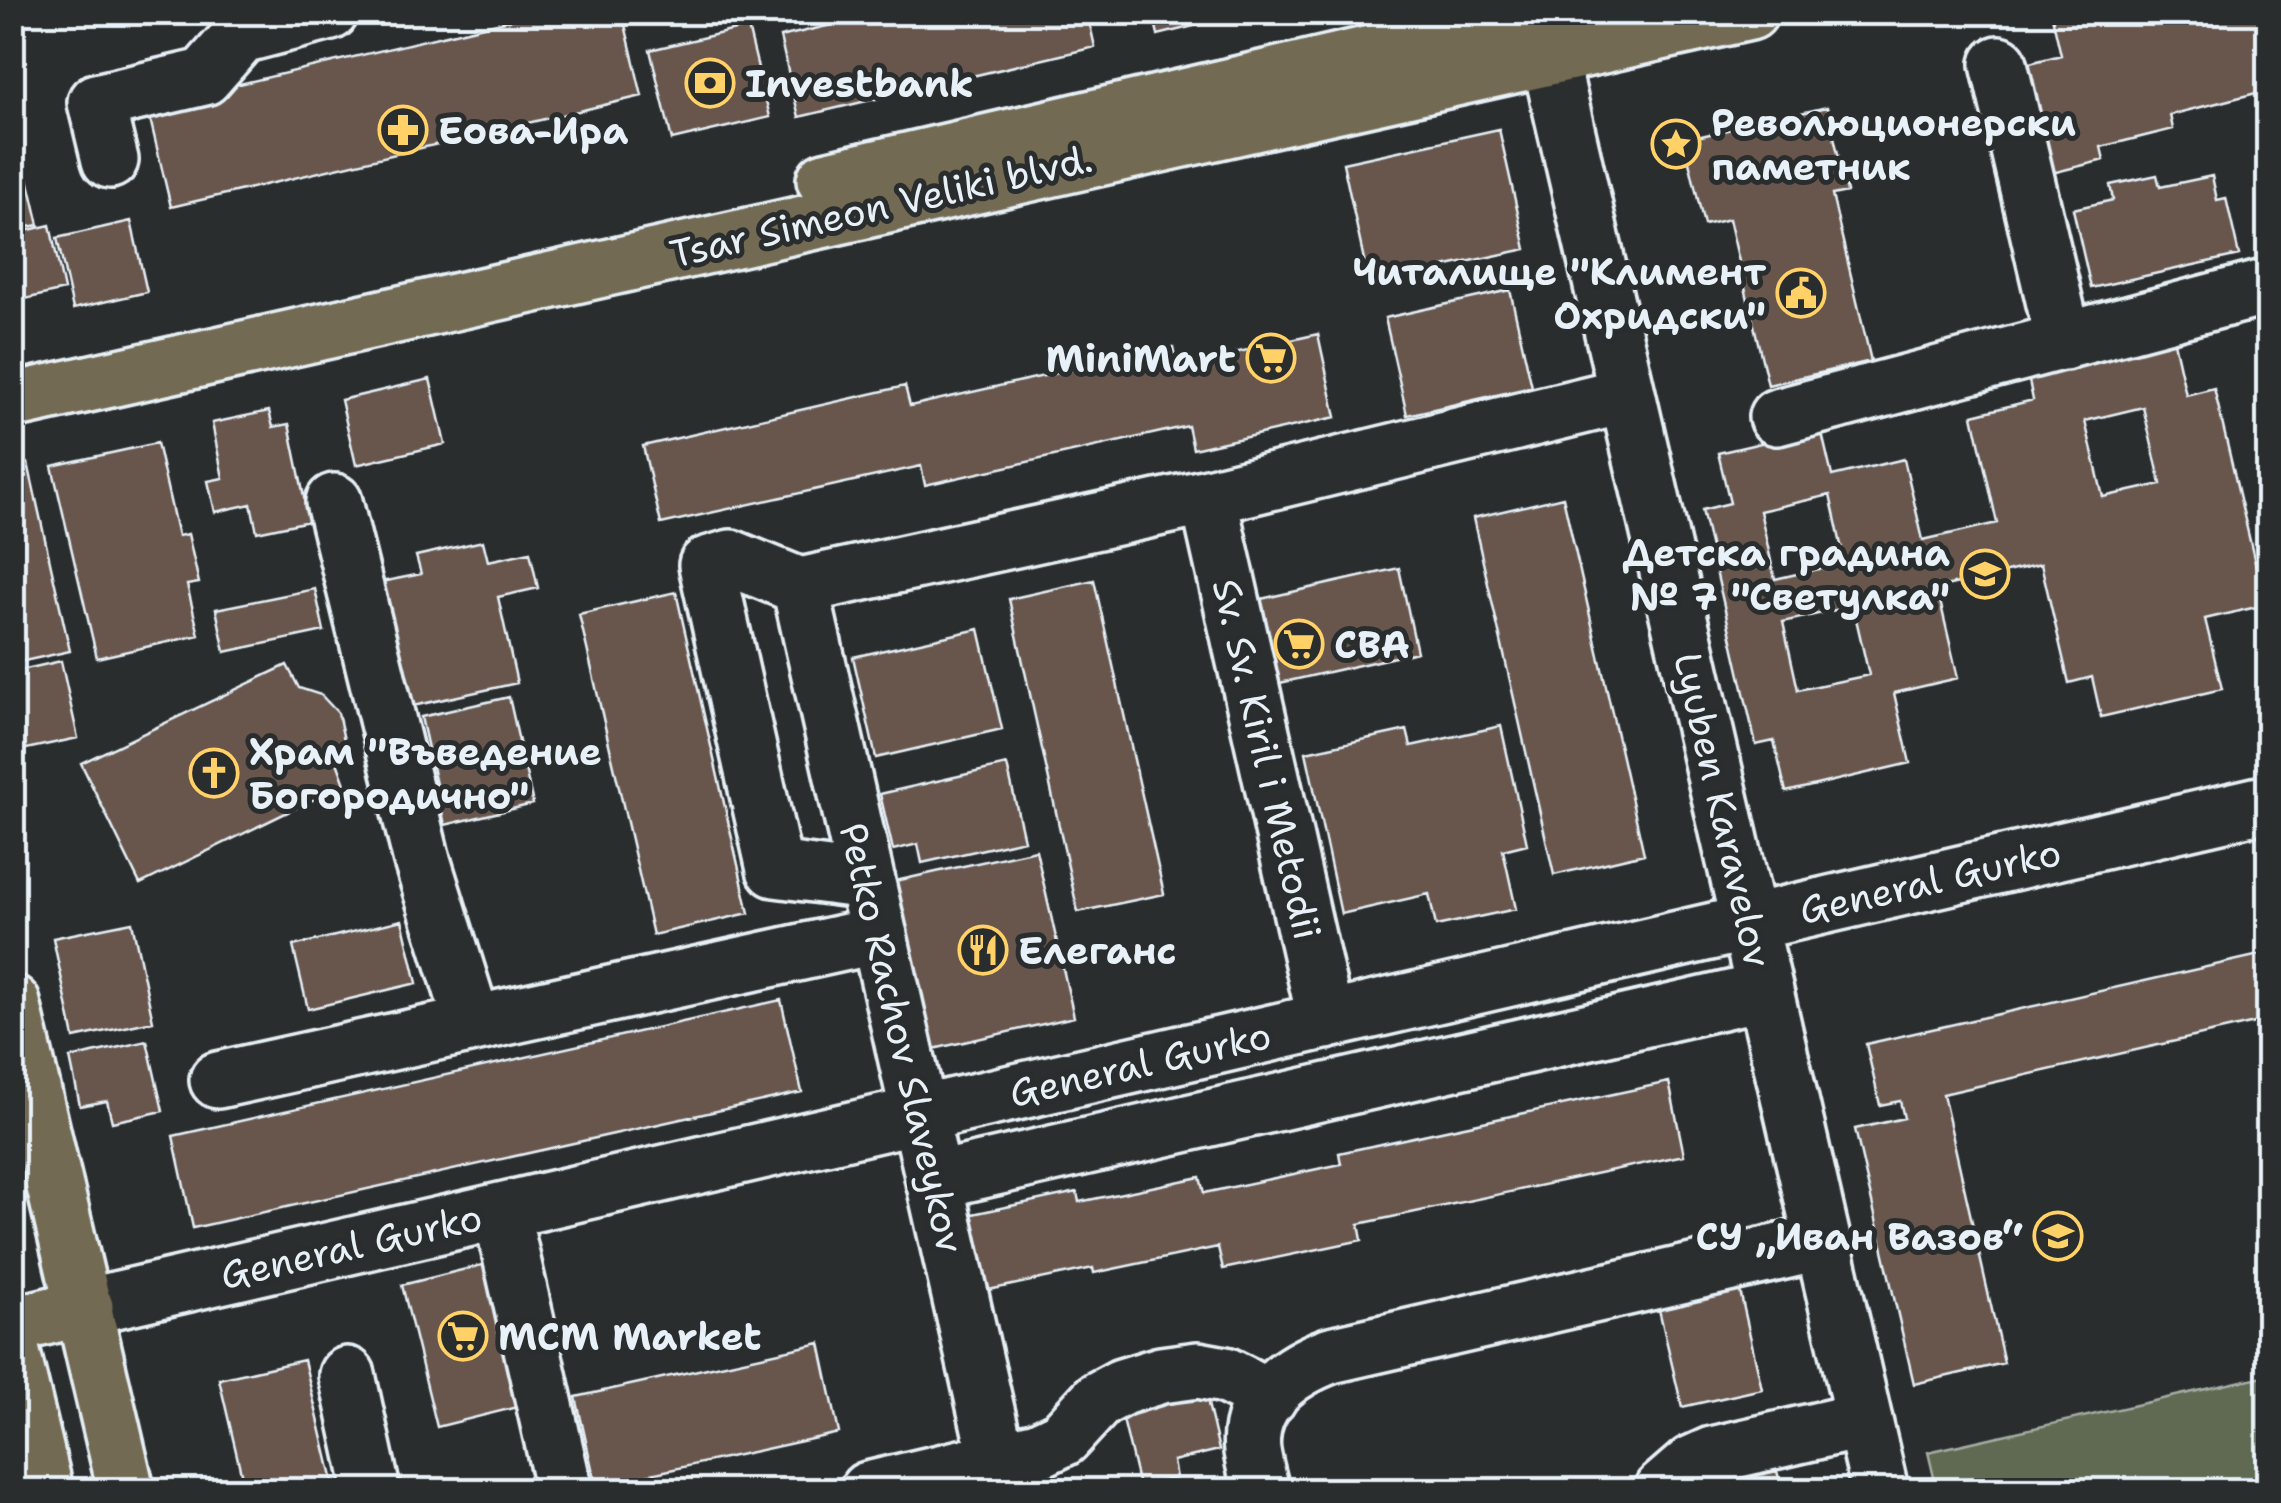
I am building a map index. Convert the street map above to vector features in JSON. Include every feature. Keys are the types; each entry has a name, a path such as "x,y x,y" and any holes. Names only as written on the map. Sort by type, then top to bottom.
{"main road":[{"name":"Tsar Simeon Veliki blvd.","path":"12,366 1545,24 1750,12"},
{"name":"Tsar Simeon Veliki blvd.","path":"12,400 1545,24"},
{"path":"12,1004 126,1490"},
{"name":"General Gurko","path":"12,1325 86,1307"},
{"path":"12,1353 45,1490"}],"street":[{"path":"110,160 96,102 204,77 239,24 330,12"},
{"name":"Lyuben Karavelov","path":"1545,24 1880,1490"},
{"path":"1999,64 2064,342"},
{"path":"1777,417 2268,287"},
{"path":"867,881 775,869 707,565 731,558 800,586 1208,498 1628,395"},
{"name":"Sv. Sv. Kiril i Metodii","path":"1208,498 1326,1021"},
{"path":"334,502 421,857 472,1024"},
{"name":"Petko Rachov Slaveykov","path":"800,586 1001,1475"},
{"name":"General Gurko","path":"86,1307 2268,803"},
{"path":"218,1080 879,935"},
{"path":"934,1181 1765,991"},
{"path":"502,1211 564,1490"},
{"path":"1261,1490 1252,1451 1257,1418 1281,1380 1299,1366 1331,1354 1823,1242"},
{"path":"868,1490 1001,1475 1063,1438 1098,1400 1122,1387 1160,1375 1198,1370 1225,1375 1269,1397"},
{"path":"347,1375 372,1490"},
{"path":"1662,1490 1692,1464 1712,1455 1864,1420"}],"green space":[{"path":"2268,1375 2268,1490 1937,1490 1928,1452"}],"building":[{"path":"543,12 622,12 642,96 171,207 147,106"},
{"path":"887,12 1087,12 1095,47 799,117 780,37"},
{"path":"1153,12 1250,12 1158,35"},
{"path":"2051,12 2268,12 2268,90 2170,115 2173,129 2101,147 2104,160 2052,173 2026,64 2061,55"},
{"name":"Investbank","path":"748,27 770,117 672,140 650,50"},
{"name":"Читалище \"Климент Охридски\"","path":"1827,107 1847,192 1832,195 1871,361 1768,385 1729,219 1704,225 1684,140"},
{"path":"12,111 39,225 12,230"},
{"path":"1499,129 1526,249 1369,283 1343,163"},
{"path":"2157,175 2160,187 2212,176 2217,200 2226,198 2239,255 2091,288 2073,209 2113,200 2110,185"},
{"path":"131,221 147,292 73,309 57,238"},
{"path":"50,225 64,290 12,302 12,234"},
{"path":"1510,290 1532,387 1407,415 1385,318"},
{"path":"1318,334 1336,417 1193,449 1188,426 925,485 921,466 661,524 643,446 905,386 910,406 1173,347 1177,366"},
{"path":"2174,342 2186,395 2214,388 2265,605 2205,619 2222,689 2101,717 2092,677 2069,683 2041,564 1937,588 1958,678 1894,693 1910,763 1786,792 1774,741 1756,745 1702,510 1730,503 1718,453 1821,429 1832,476 1904,459 1923,540 1997,523 1973,415 2033,400 2028,376","holes":["2143,407 2161,484 2103,497 2085,421","1830,495 1845,563 1775,579 1760,511","1853,606 1869,675 1798,690 1783,622"]},
{"path":"430,379 445,444 356,465 341,400"},
{"path":"269,411 273,427 289,424 309,521 257,532 251,504 215,512 208,481 223,478 212,423"},
{"path":"157,443 178,536 188,534 199,583 187,585 199,635 97,658 52,466"},
{"path":"28,463 70,651 15,663 12,467"},
{"path":"1563,497 1644,854 1554,875 1473,518"},
{"path":"483,541 488,561 530,552 538,588 498,597 517,683 404,708 376,583 421,574 416,556"},
{"path":"1399,568 1417,652 1280,683 1261,599"},
{"path":"1094,580 1164,894 1078,912 1009,599"},
{"path":"315,589 324,631 225,652 216,609"},
{"path":"676,592 749,913 653,935 579,614"},
{"path":"979,629 1002,729 876,758 853,657"},
{"path":"61,661 78,738 12,752 12,672"},
{"name":"Храм \"Въведение Богородично\"","path":"287,665 299,688 321,695 338,713 344,740 337,762 345,784 140,884 81,763"},
{"path":"509,697 533,804 445,825 421,717"},
{"path":"1501,726 1527,844 1503,850 1516,909 1436,926 1429,894 1341,914 1306,752 1407,730 1411,746"},
{"path":"1007,765 1024,840 922,863 918,844 893,850 880,794"},
{"name":"Елеганс","path":"1036,850 1074,1017 929,1050 891,882"},
{"path":"402,920 417,983 308,1009 293,946"},
{"path":"132,922 153,1021 74,1038 53,938"},
{"path":"2268,953 2268,1020 1943,1094 2004,1363 1914,1384 1855,1129 1904,1118 1900,1101 1880,1105 1866,1044"},
{"path":"781,1000 802,1092 193,1228 173,1136"},
{"path":"147,1041 163,1111 112,1122 107,1101 80,1106 70,1058"},
{"path":"1669,1082 1684,1155 1359,1224 1362,1240 1223,1269 1218,1247 979,1292 963,1216 1077,1192 1079,1202 1200,1177 1204,1193 1341,1164 1339,1153"},
{"path":"494,1262 529,1404 437,1427 402,1285"},
{"path":"1738,1282 1762,1389 1682,1407 1657,1301"},
{"path":"820,1343 839,1433 596,1486 576,1397"},
{"path":"304,1360 335,1490 245,1490 219,1379"},
{"path":"1205,1391 1219,1450 1173,1461 1176,1478 1139,1486 1121,1411"},
{"path":"1777,1471 1782,1490 1693,1490"}],"place":[{"name":"Investbank","path":"710,83"},
{"name":"Еова-Ира","path":"403,130"},
{"name":"Революционерски паметник","path":"1676,144"},
{"name":"Читалище \"Климент Охридски\"","path":"1801,293"},
{"name":"MiniMart","path":"1271,358"},
{"name":"Детска градина № 7 \"Светулка\"","path":"1985,574"},
{"name":"CBA","path":"1299,644"},
{"name":"Храм \"Въведение Богородично\"","path":"214,773"},
{"name":"Елеганс","path":"983,950"},
{"name":"СУ „Иван Вазов“","path":"2058,1236"},
{"name":"MCM Market","path":"463,1336"}]}
